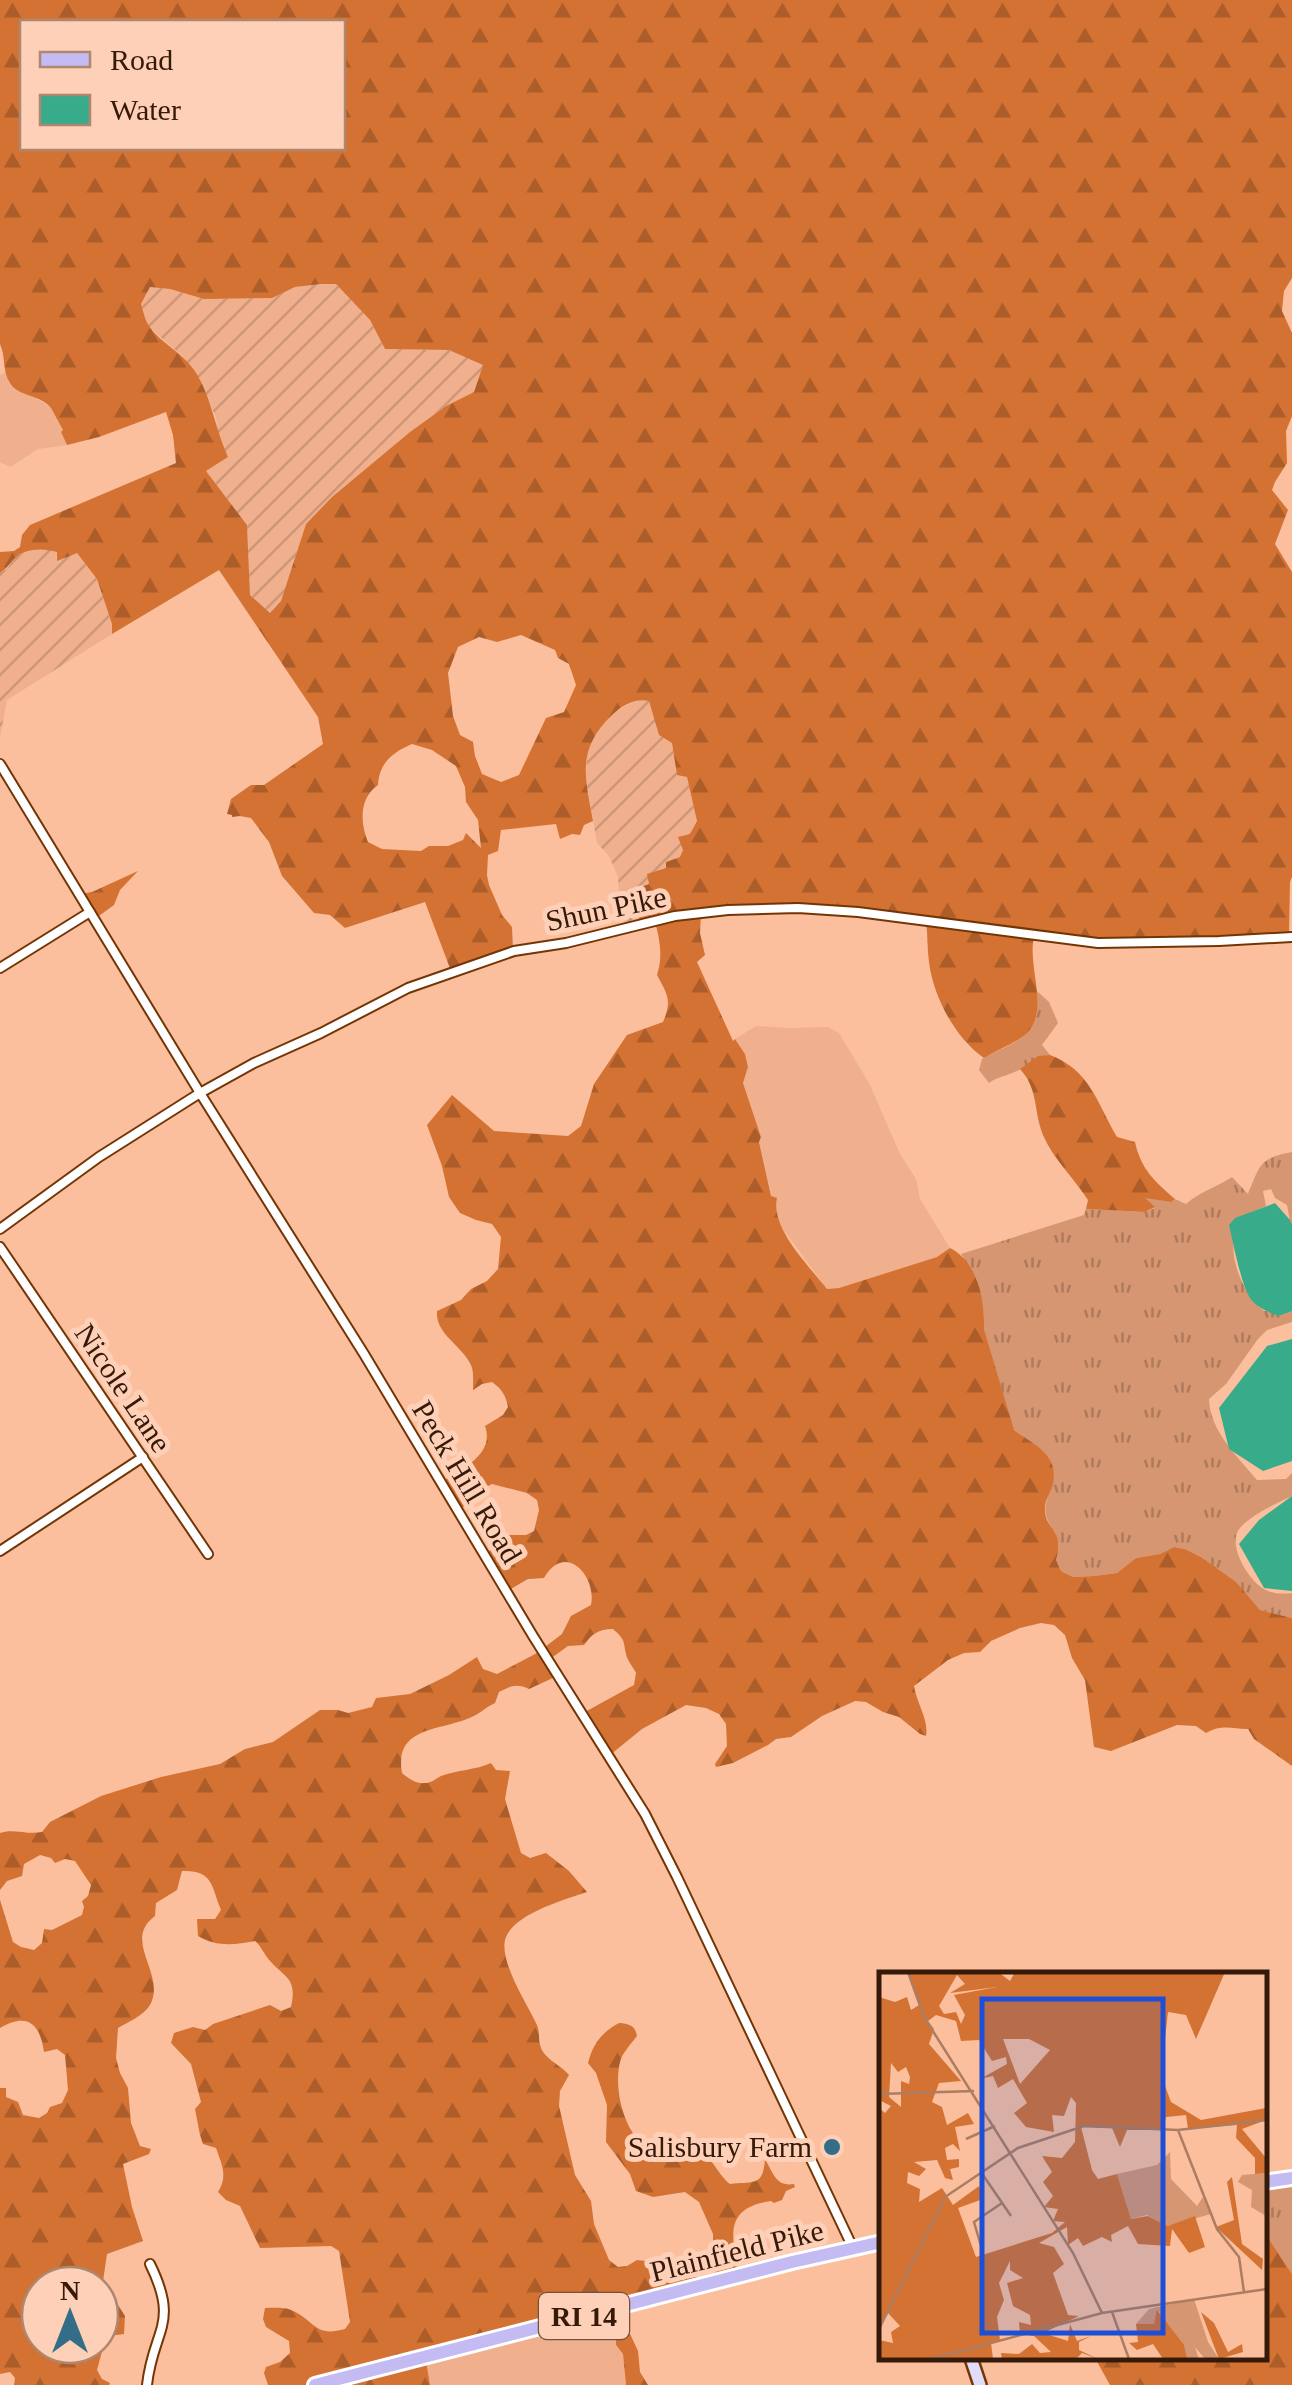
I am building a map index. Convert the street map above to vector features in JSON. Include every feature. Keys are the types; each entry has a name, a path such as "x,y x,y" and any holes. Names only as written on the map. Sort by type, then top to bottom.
{"main road":[{"path":"1267,2182 1292,2178"},
{"name":"Plainfield Pike","path":"315,2385 879,2243"}],"street":[{"name":"Peck Hill Road","path":"0,764 645,1814 854,2248"},
{"name":"Shun Pike","path":"0,1229 99,1157 254,1063 408,988 514,951 566,943 675,916 763,909 858,912 1098,943 1292,937"},
{"path":"0,968 90,912"},
{"name":"Nicole Lane","path":"0,1247 208,1554"},
{"path":"0,1552 143,1458"},
{"path":"147,2385 165,2323 164,2298 150,2264"},
{"path":"972,2360 980,2385"}],"shaded area":[{"path":"336,284 370,320 385,349 449,350 484,364 474,392 410,432 306,524 281,601 270,613 250,595 247,525 206,471 228,457 219,438 216,417 200,379 183,357 148,326 141,304 150,287 204,299 271,298 295,287"},
{"path":"6,372 9,382 50,407 67,445 38,449 10,467 0,462 0,375"},
{"path":"44,548 58,552 56,559 77,553 97,579 112,634 7,700 0,738 0,573 15,557"},
{"path":"638,699 649,700 672,743 677,774 687,777 697,820 680,857 666,862 666,868 649,884 640,922 625,925 618,877 609,856 597,843 586,780 587,750 595,734 615,712"},
{"path":"756,1026 828,1027 839,1033 870,1085 900,1154 916,1179 920,1199 950,1248 937,1257 827,1289 780,1225 771,1196 761,1137 743,1083 748,1067 735,1039"},
{"path":"618,2308 622,2325 616,2328 616,2345 623,2354 626,2385 430,2385 425,2361"}],"green space":[{"path":"0,0 1292,0 1292,278 1284,291 1282,311 1292,333 1292,416 1286,431 1287,463 1272,490 1288,510 1275,544 1292,572 1289,936 1098,943 1034,937 1034,1024 1022,1037 984,1058 955,1028 941,1002 931,975 926,922 856,910 701,913 705,955 697,962 733,1041 745,1054 748,1067 743,1083 761,1137 771,1196 777,1198 779,1222 793,1246 827,1289 937,1257 950,1248 960,1254 978,1283 984,1329 1014,1430 1043,1451 1052,1465 1053,1484 1045,1514 1058,1542 1056,1560 1061,1571 1073,1577 1117,1573 1136,1558 1174,1547 1185,1549 1236,1582 1260,1610 1292,1618 1292,1766 1254,1739 1248,1729 1222,1728 1206,1733 1196,1726 1177,1725 1111,1751 1094,1747 1085,1680 1065,1635 1054,1625 1041,1623 991,1641 980,1652 948,1660 914,1686 926,1736 899,1717 855,1701 822,1716 791,1737 776,1739 733,1763 716,1767 727,1746 726,1724 719,1714 686,1705 642,1729 610,1755 585,1712 634,1685 636,1673 623,1640 613,1629 596,1633 584,1645 568,1646 550,1659 555,1677 529,1689 507,1688 499,1692 495,1703 475,1716 411,1739 401,1758 402,1773 416,1782 430,1782 491,1763 496,1770 510,1771 505,1799 521,1853 530,1858 546,1853 587,1892 520,1921 506,1937 506,1957 537,2025 543,2052 569,2075 560,2091 559,2106 575,2175 591,2201 594,2224 609,2260 618,2267 637,2260 693,2262 699,2287 426,2361 430,2385 268,2385 266,2367 290,2353 289,2341 266,2327 265,2308 291,2310 327,2331 345,2329 350,2322 339,2251 331,2246 260,2248 240,2206 218,2192 223,2181 222,2165 216,2148 203,2144 195,2109 201,2102 191,2064 171,2043 174,2033 193,2027 205,2030 270,2005 281,2011 291,2007 293,1991 289,1980 255,1941 225,1944 198,1936 197,1919 215,1919 221,1910 209,1881 192,1871 182,1871 177,1890 156,1903 155,1916 142,1936 153,1982 150,2005 118,2028 116,2058 128,2088 131,2123 140,2146 151,2149 149,2154 123,2164 143,2241 107,2254 105,2265 20,2265 20,2365 98,2365 102,2379 110,2383 14,2385 15,2378 10,2372 0,2374 0,2088 6,2088 6,2097 18,2102 23,2115 39,2118 50,2107 62,2103 68,2090 65,2055 57,2049 44,2052 31,2023 18,2021 0,2028 0,1900 13,1942 34,1950 42,1943 44,1929 52,1930 82,1915 82,1901 91,1885 75,1861 55,1863 40,1855 24,1864 22,1876 7,1881 0,1890 0,1833 42,1832 50,1822 101,1796 220,1764 245,1749 273,1742 320,1710 348,1713 372,1707 376,1698 410,1694 477,1657 483,1669 497,1674 537,1653 562,1634 571,1616 591,1605 589,1583 578,1567 570,1563 561,1563 544,1578 528,1579 509,1590 486,1553 507,1535 534,1531 537,1500 527,1493 492,1484 484,1488 480,1499 459,1509 443,1481 481,1452 487,1436 485,1426 508,1407 503,1393 492,1382 473,1390 471,1365 440,1326 437,1311 461,1300 498,1269 501,1237 492,1224 460,1213 449,1197 427,1125 452,1095 494,1131 568,1136 581,1126 594,1084 627,1035 663,1022 666,1015 668,998 657,975 658,935 655,922 640,922 636,906 638,888 649,884 647,874 666,868 666,862 680,857 683,850 678,837 690,834 697,821 687,777 677,775 672,743 659,735 649,701 634,701 612,715 588,752 586,777 593,821 584,825 580,835 560,839 556,824 501,830 498,851 488,855 489,885 502,915 512,927 513,950 451,971 425,902 345,928 330,915 314,913 282,876 269,842 251,818 227,814 231,799 251,785 264,785 323,744 318,717 219,570 112,634 97,579 77,553 57,561 57,552 28,551 0,573 0,552 20,547 22,535 30,525 176,463 166,412 67,445 51,408 14,388 6,374 0,344","holes":["336,284 370,320 385,349 449,350 483,365 474,392 410,432 306,524 281,601 270,613 250,595 247,525 206,471 228,457 203,386 187,361 149,326 141,304 150,287 204,299 272,298 295,287","521,635 555,650 558,658 569,664 576,685 564,712 546,718 519,775 501,782 482,774 473,742 460,735 453,716 448,673 458,647 479,637 497,642","412,744 432,750 456,766 465,787 466,802 478,820 481,848 466,833 463,840 421,851 382,849 368,842 364,804 378,785 384,764"]},
{"path":"138,871 120,890 114,905 96,918 81,894"},
{"path":"1037,991 1049,1002 1058,1023 1042,1045 1050,1055 989,1083 979,1070 982,1059 1028,1032 1036,1017"},
{"path":"1050,1055 1064,1061 1084,1079 1117,1137 1135,1142 1149,1174 1175,1199 1171,1202 1145,1198 1155,1207 1145,1212 1086,1209 1088,1200 1043,1135 1033,1093 1020,1069 1038,1056"},
{"path":"1292,1152 1292,1232 1287,1205 1275,1198 1271,1189 1263,1191 1266,1206 1244,1216 1233,1248 1240,1278 1251,1296 1264,1311 1292,1309 1292,1322 1267,1330 1226,1384 1209,1399 1219,1432 1257,1480 1286,1479 1292,1473 1292,1496 1248,1521 1238,1531 1236,1547 1243,1565 1261,1587 1280,1594 1292,1593 1292,1618 1260,1610 1235,1582 1185,1549 1174,1547 1136,1558 1117,1573 1073,1577 1061,1571 1056,1560 1058,1540 1045,1512 1053,1468 1039,1447 1013,1429 984,1329 979,1290 961,1254 1084,1215 1086,1209 1145,1212 1155,1208 1143,1197 1171,1202 1175,1199 1186,1204 1232,1177 1248,1194 1262,1164"},
{"path":"619,2023 631,2026 637,2036 621,2059 618,2086 629,2126 644,2146 660,2154 688,2148 699,2151 730,2184 759,2178 765,2159 779,2181 794,2184 782,2200 755,2205 737,2218 733,2238 739,2277 717,2284 709,2258 713,2234 699,2202 685,2192 653,2197 636,2191 630,2174 606,2142 607,2105 596,2073 588,2063 599,2040"},
{"path":"1292,2180 1292,2274 1267,2236 1267,2184"},
{"path":"1267,2236 1292,2274 1292,2385 1110,2385 1096,2360 1267,2360"},
{"path":"120,2308 125,2316 124,2334 120,2335"},
{"path":"625,2323 648,2385 626,2385 623,2354 616,2345 616,2328"}],"water":[{"path":"1275,1203 1292,1225 1292,1311 1278,1316 1250,1298 1229,1225 1235,1218"},
{"path":"1292,1339 1292,1461 1263,1471 1229,1449 1219,1408 1267,1346"},
{"path":"1292,1496 1292,1591 1264,1588 1239,1544 1259,1520"}],"place":[{"name":"Salisbury Farm","path":"832,2147"}]}
